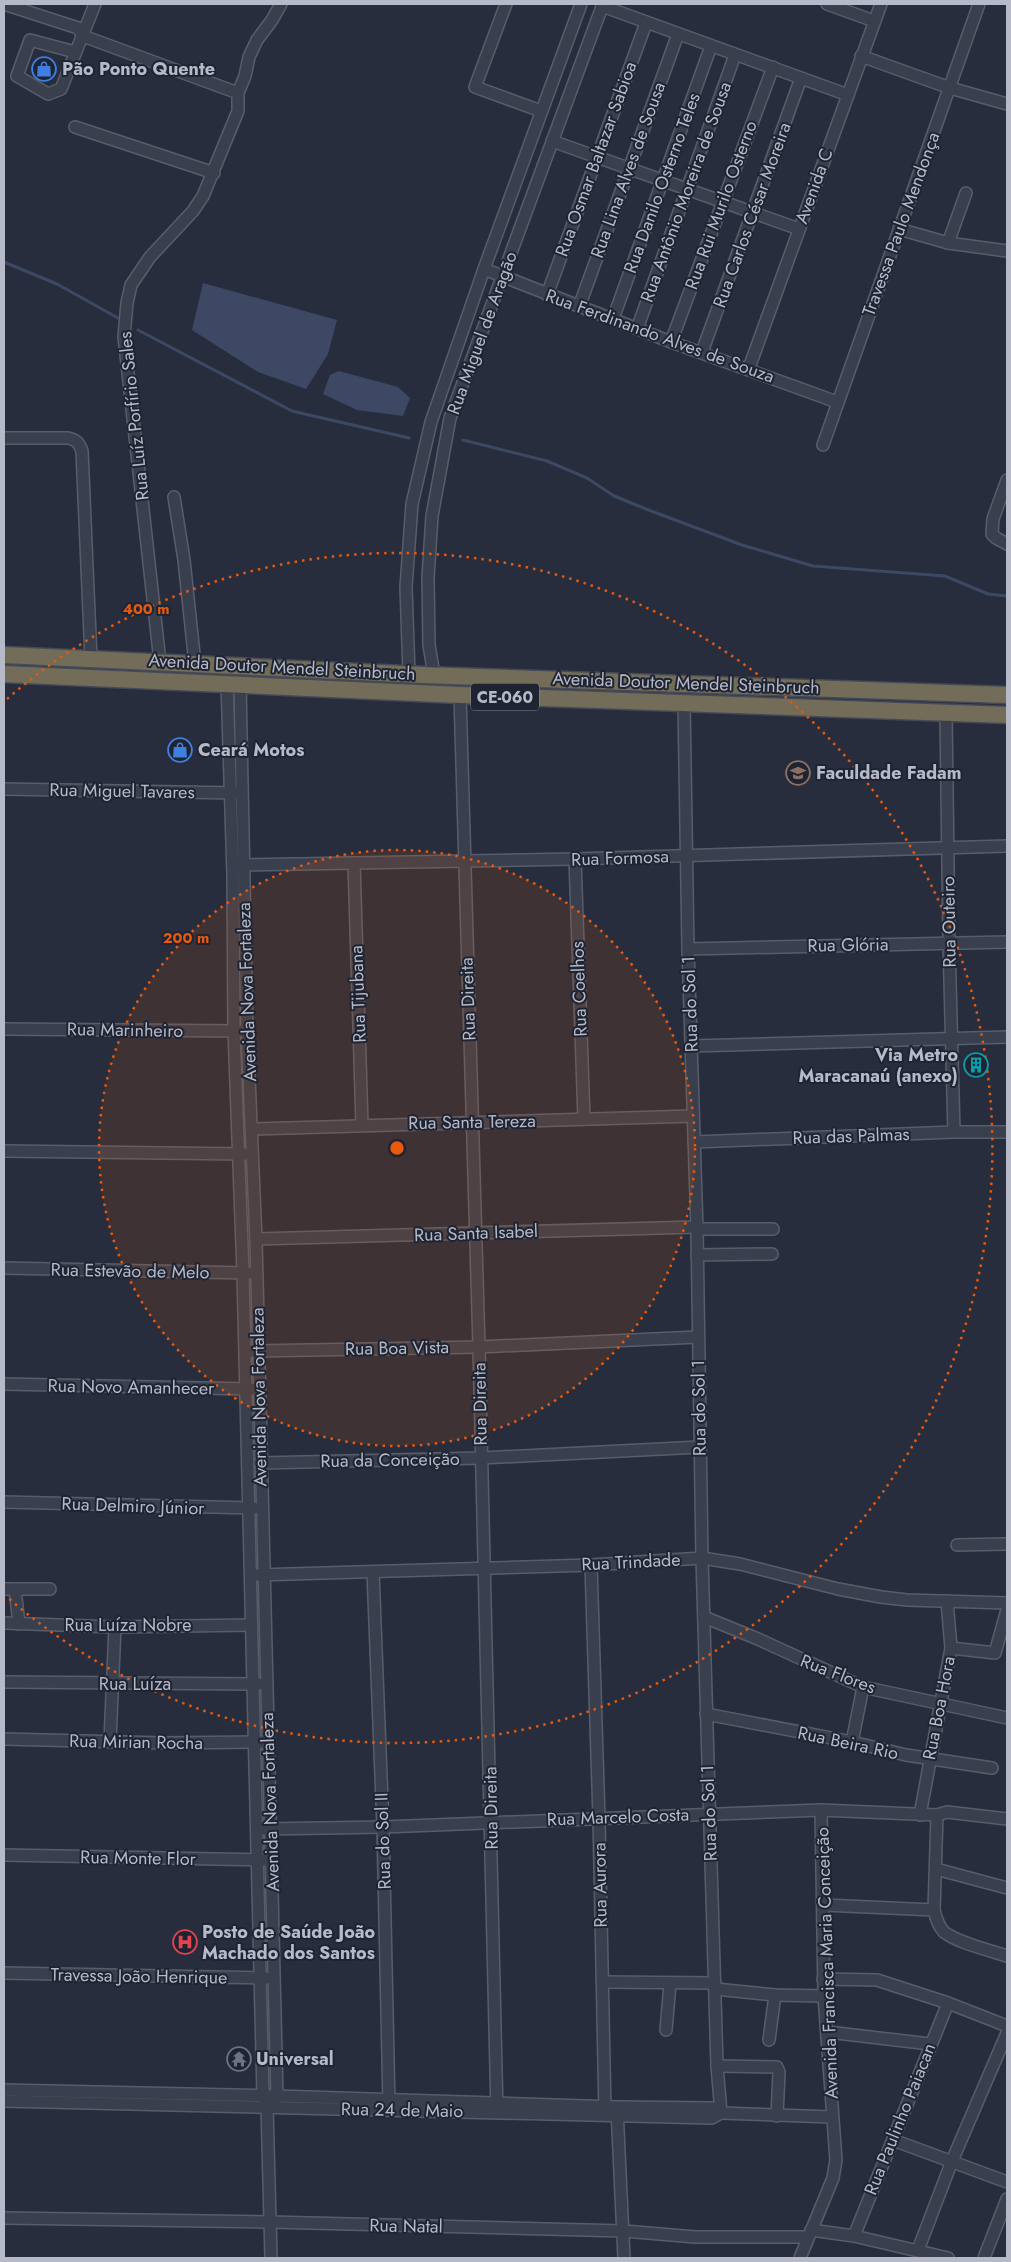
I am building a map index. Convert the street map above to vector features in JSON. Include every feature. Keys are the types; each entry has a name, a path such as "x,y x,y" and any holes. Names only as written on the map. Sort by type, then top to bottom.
{"highway":[{"name":"Avenida Doutor Mendel Steinbruch","path":"4,655 434,675 1007,695"},
{"name":"Avenida Doutor Mendel Steinbruch","path":"4,674 234,683 460,695 1007,715"}],"street":[{"path":"4,4 78,28 83,36 238,93"},
{"path":"75,52 30,40 17,76 48,94 61,89 95,4"},
{"name":"Rua Luíz Porfírio Sales","path":"160,662 124,337 127,303 131,285 140,269 193,210 203,196 238,111 238,93 245,76 249,57 256,40 272,20 280,4"},
{"path":"506,4 475,87 541,112"},
{"name":"Rua Miguel de Aragão","path":"409,674 406,587 412,504 434,414 484,269 581,4"},
{"path":"827,4 874,21"},
{"name":"Avenida C","path":"749,368 880,4"},
{"name":"Travessa Paulo Mendonça","path":"823,445 979,4"},
{"path":"603,5 646,23 848,95"},
{"name":"Rua Miguel de Aragão","path":"434,675 429,645 428,577 432,516 450,418 603,5"},
{"name":"Rua Osmar Baltazar Sabioa","path":"547,295 646,23"},
{"name":"Rua Lina Alves de Sousa","path":"579,307 678,34"},
{"name":"Rua Danilo Osterno Teles","path":"613,320 711,46"},
{"name":"Rua Antônio Moreira de Sousa","path":"637,328 735,55"},
{"path":"861,56 950,88 1007,104"},
{"name":"Rua Rui Murilo Osterno","path":"671,342 773,67"},
{"name":"Rua Carlos César Moreira","path":"702,352 801,78"},
{"path":"75,127 214,173"},
{"path":"552,142 596,156 721,203 799,228"},
{"path":"948,243 966,193"},
{"path":"899,229 948,243 1007,251"},
{"name":"Rua Ferdinando Alves de Souza","path":"484,269 671,342 749,368 837,402"},
{"path":"434,414 450,418"},
{"path":"4,438 68,438 74,439 82,451 91,659"},
{"path":"1007,480 992,527 996,538 1007,544"},
{"path":"174,497 184,560 195,664"},
{"name":"Avenida Nova Fortaleza","path":"234,683 235,793 256,1239 277,2096"},
{"name":"Rua Direita","path":"460,695 463,860 492,1821 497,2107"},
{"name":"Rua do Sol 1","path":"684,703 688,949 697,1228 706,1714 717,2066 721,2113"},
{"name":"Rua Outeiro","path":"946,713 948,942 953,1038 954,1132"},
{"name":"Rua Miguel Tavares","path":"4,789 235,793"},
{"name":"Rua Formosa","path":"238,865 574,859 1007,846"},
{"name":"Rua Coelhos","path":"574,859 584,1119"},
{"name":"Rua Tijubana","path":"354,863 362,1125"},
{"name":"Avenida Nova Fortaleza","path":"238,865 234,1031 243,1273 263,2095 267,2107 271,2258"},
{"name":"Rua Glória","path":"688,949 1007,942"},
{"name":"Rua Marinheiro","path":"4,1029 247,1031"},
{"path":"691,1046 1007,1037"},
{"name":"Rua Santa Tereza","path":"252,1129 693,1116"},
{"name":"Rua das Palmas","path":"694,1142 954,1132 1007,1132"},
{"path":"4,1151 253,1154"},
{"name":"Rua Santa Isabel","path":"256,1239 475,1232 697,1228 773,1229"},
{"path":"697,1254 772,1254"},
{"name":"Rua Estevão de Melo","path":"4,1268 256,1273"},
{"name":"Rua Boa Vista","path":"244,1351 479,1347 698,1337"},
{"name":"Rua Novo Amanhecer","path":"4,1384 259,1389"},
{"name":"Rua da Conceição","path":"260,1463 481,1458 700,1448"},
{"name":"Rua Delmiro Júnior","path":"4,1502 262,1508"},
{"path":"957,1545 1007,1544"},
{"name":"Rua Trindade","path":"250,1575 591,1565 702,1558 740,1564 838,1589 873,1595 907,1600 1007,1603"},
{"name":"Rua Aurora","path":"591,1565 599,1818 605,2111"},
{"name":"Rua do Sol II","path":"373,1572 383,1827 389,2104"},
{"path":"19,1624 10,1589 50,1589"},
{"name":"Rua Boa Hora","path":"920,1814 929,1758 942,1703 950,1648 947,1601"},
{"path":"950,1648 995,1652 1007,1610"},
{"name":"Rua Flores","path":"704,1617 758,1639 863,1687 1007,1718"},
{"name":"Rua Luíza Nobre","path":"4,1623 115,1627 252,1625"},
{"path":"110,1741 115,1627"},
{"name":"Rua Luíza","path":"4,1682 267,1684"},
{"path":"852,1742 863,1687"},
{"name":"Rua Beira Rio","path":"706,1714 852,1742 906,1755 992,1768"},
{"name":"Rua Mirian Rocha","path":"4,1739 268,1743"},
{"name":"Rua Marcelo Costa","path":"257,1829 383,1827 492,1821 821,1810 937,1815 948,1812 1007,1819"},
{"name":"Avenida Francisca Maria Conceição","path":"800,2258 835,2170 836,2144 832,2117 828,2032 823,1979 824,1905 821,1810"},
{"path":"937,1815 934,1910 937,1923 944,1932 1007,1956"},
{"name":"Rua Monte Flor","path":"4,1855 272,1860"},
{"path":"936,1869 1007,1888"},
{"path":"824,1905 934,1910"},
{"name":"Travessa João Henrique","path":"4,1973 274,1978"},
{"path":"823,1979 878,1980 948,2003 1007,2026"},
{"path":"602,1982 715,1986 775,1995 824,1996"},
{"path":"666,2030 670,1984"},
{"path":"770,2040 775,1995"},
{"name":"Rua Paulinho Paiacan","path":"854,2236 948,2003"},
{"path":"828,2032 930,2044"},
{"path":"918,2250 952,2160 1007,2033"},
{"path":"717,2066 777,2067 779,2072 777,2116"},
{"name":"Rua 24 de Maio","path":"4,2090 82,2097"},
{"name":"Rua 24 de Maio","path":"4,2101 82,2097 188,2099 263,2095 389,2104 605,2111 712,2108 721,2113 832,2117"},
{"path":"267,2107 277,2096"},
{"name":"Rua 24 de Maio","path":"188,2099 267,2107 389,2104"},
{"path":"617,2111 624,2258"},
{"path":"893,2140 952,2160 1007,2182"},
{"path":"984,2258 1007,2199"},
{"name":"Rua Natal","path":"4,2218 270,2222 624,2231 695,2237 810,2233 854,2236 948,2258"}],"water":[{"path":"203,283 337,320 328,354 306,389 258,372 192,330"},
{"path":"339,371 398,387 410,398 403,416 357,410 323,394 330,375"}],"waterway":[{"path":"4,262 57,284 118,318"},
{"path":"138,330 292,411 409,438"},
{"path":"463,440 547,461 587,478 614,496 646,509 742,545 813,566 945,576 988,594 1007,596"}],"place":[{"name":"Pão Ponto Quente","path":"44,69"},
{"name":"Ceará Motos","path":"180,750"},
{"name":"Faculdade Fadam","path":"798,773"},
{"name":"Via Metro Maracanaú (anexo)","path":"976,1065"},
{"name":"Posto de Saúde João Machado dos Santos","path":"185,1942"},
{"name":"Universal","path":"239,2059"}]}
